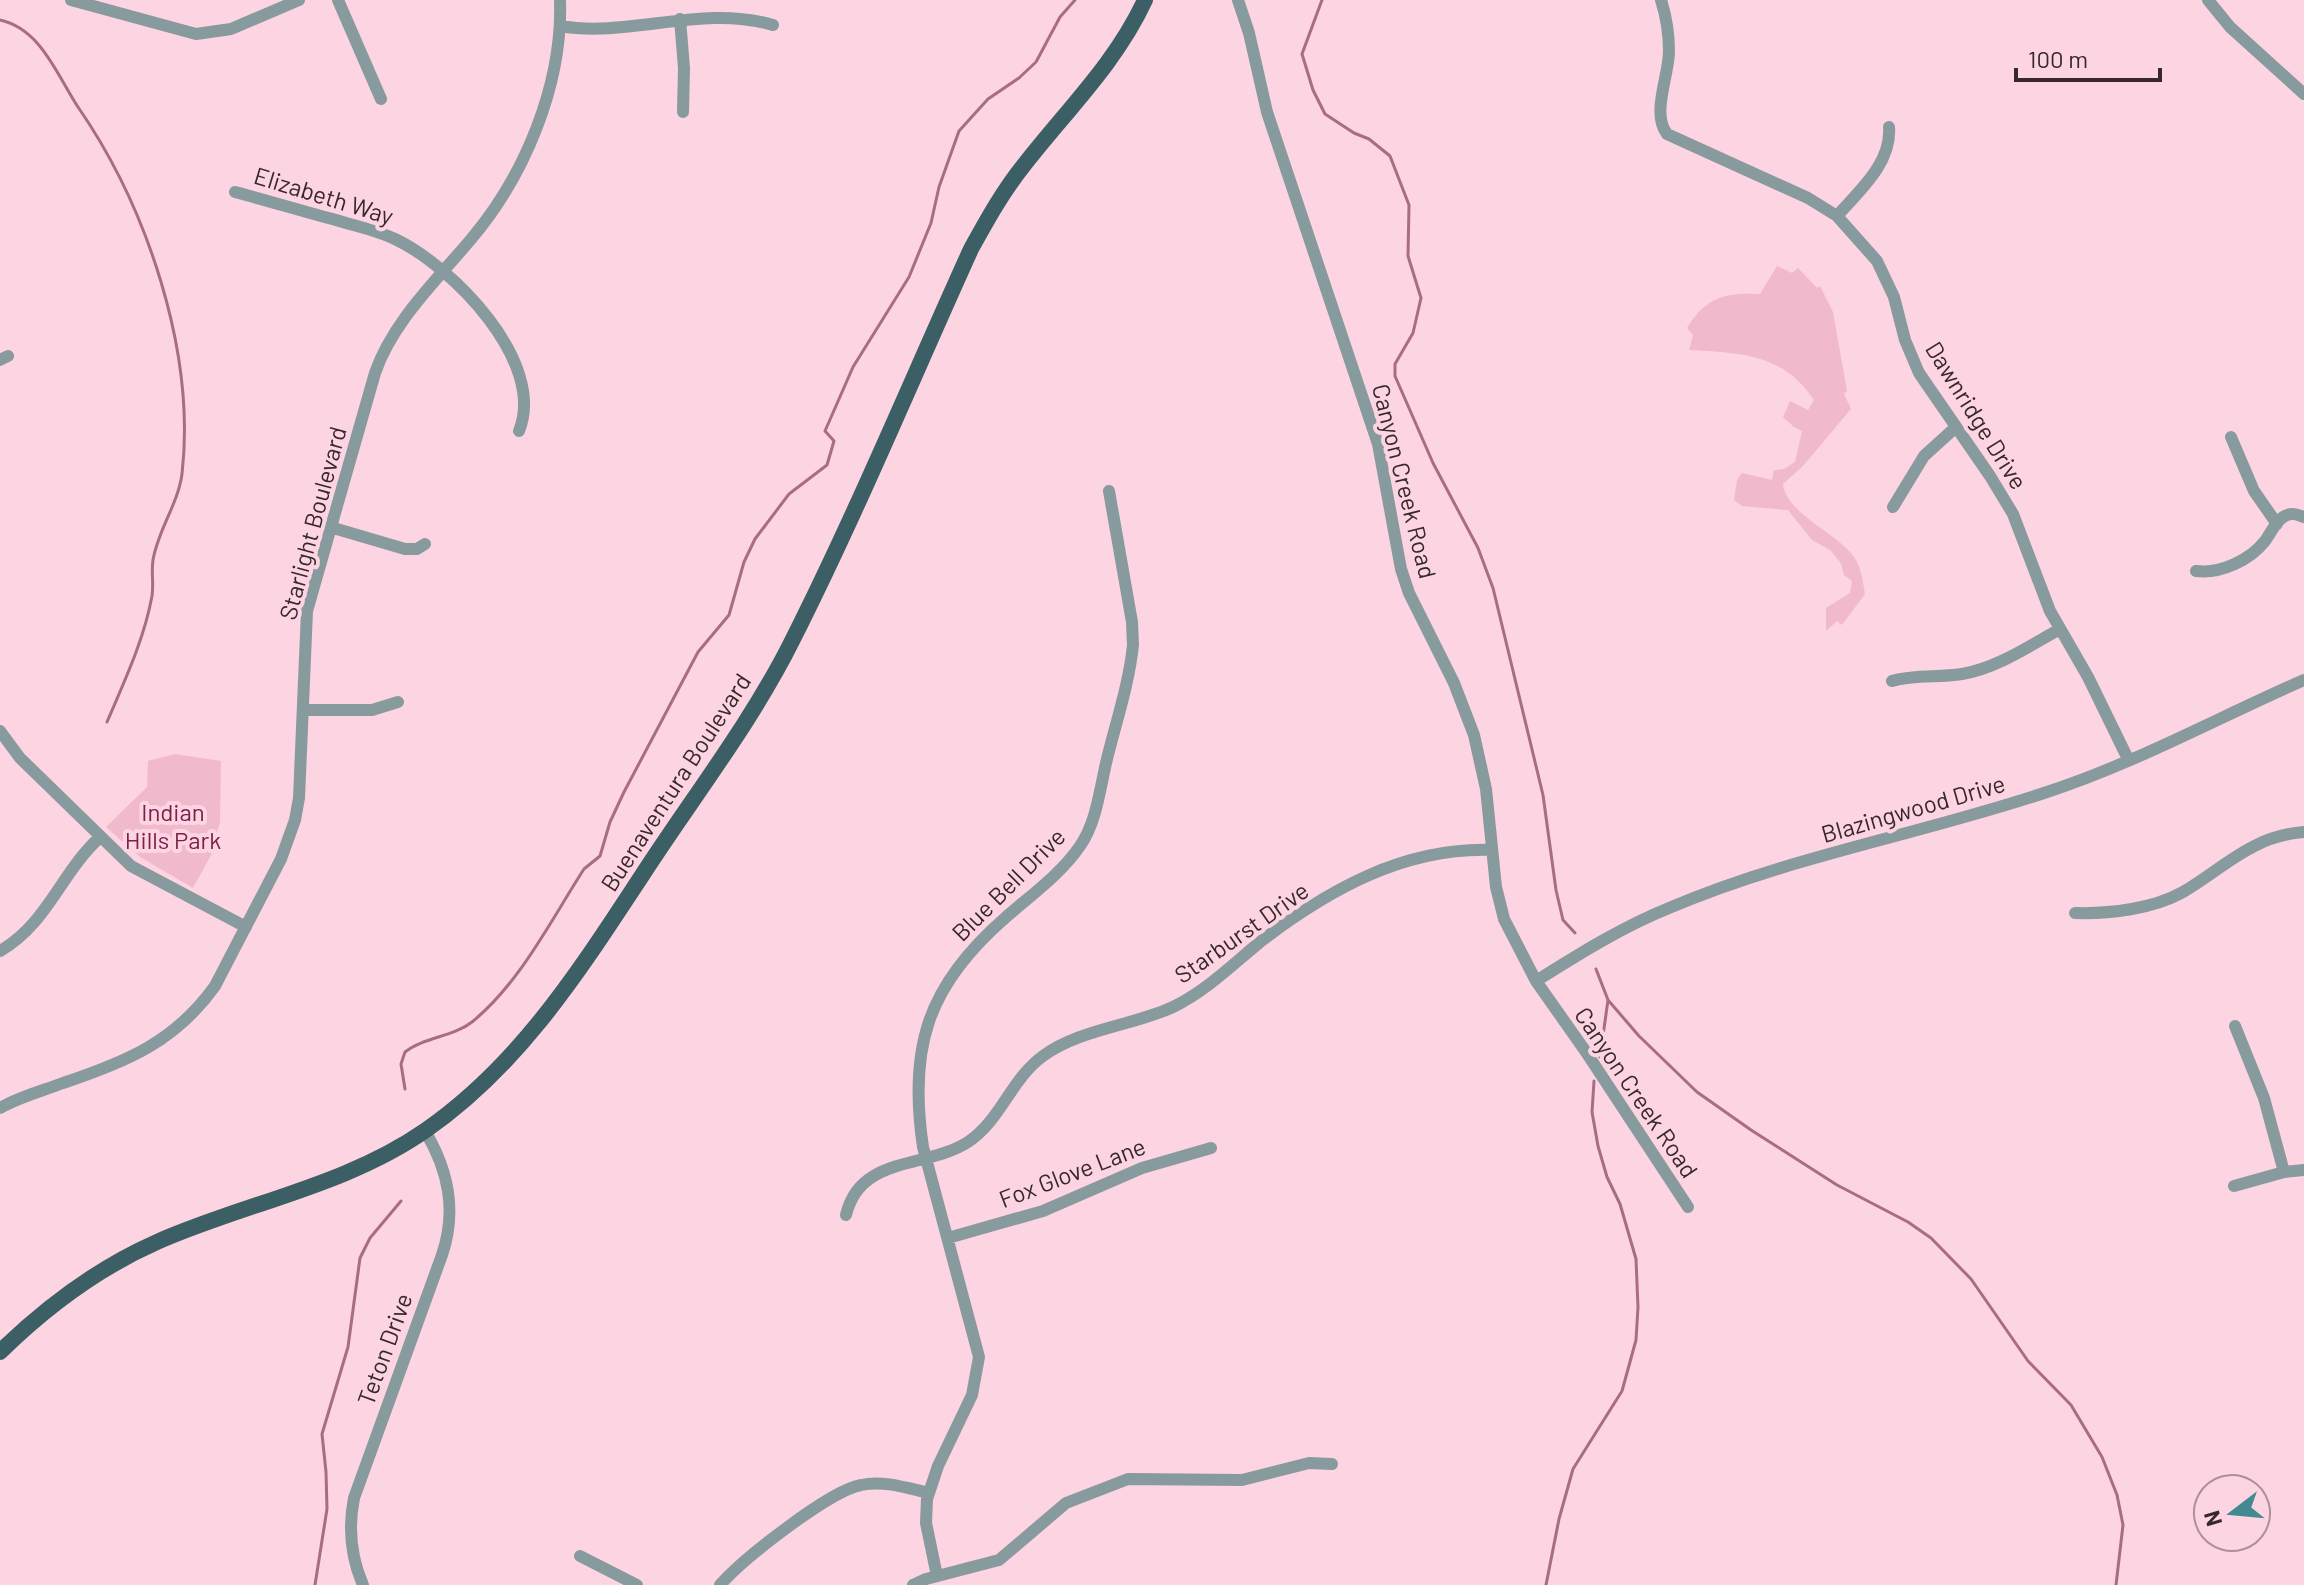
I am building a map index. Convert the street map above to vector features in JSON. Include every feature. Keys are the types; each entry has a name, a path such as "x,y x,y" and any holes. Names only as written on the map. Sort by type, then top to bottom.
{"main road":[{"name":"Buenaventura Boulevard","path":"0,1352 48,1308 116,1262 159,1241 364,1164 425,1131 469,1097 524,1042 559,999 763,691 793,639 992,210 1022,167 1116,53 1145,0"}],"street":[{"path":"71,0 196,34 231,29 299,0"},
{"path":"338,0 381,99"},
{"name":"Starlight Boulevard","path":"0,1108 119,1064 161,1040 183,1022 209,994 281,859 295,820 301,782 307,611 381,356 397,329 488,218 527,150 548,90 560,26 560,0"},
{"name":"Canyon Creek Road","path":"1238,0 1267,112 1378,444 1401,569 1419,615 1451,675 1474,735 1486,789 1496,887 1504,919 1536,981 1688,1207"},
{"name":"Dawnridge Drive","path":"1661,0 1669,54 1662,127 1667,134 1790,189 1837,216 1877,261 1894,297 1905,340 1919,373 2013,514 2041,591 2128,759"},
{"path":"2208,0 2230,27 2304,94"},
{"path":"560,26 594,30 680,19 735,17 773,25"},
{"path":"680,19 684,68 683,112"},
{"path":"1837,216 1870,178 1887,152 1889,127"},
{"name":"Elizabeth Way","path":"235,192 385,234 411,248 443,273 489,318 508,348 525,400 524,418 519,431"},
{"path":"1893,507 1924,456 1956,427"},
{"path":"2231,437 2254,491 2277,524"},
{"name":"Blue Bell Drive","path":"937,1576 926,1523 929,1493 938,1466 972,1395 979,1363 977,1342 925,1158 917,1112 922,1045 941,994 973,949 1070,860 1091,824 1133,645 1132,622 1109,491"},
{"path":"2196,571 2213,571 2239,561 2259,548 2286,515 2304,517"},
{"path":"330,527 405,549 417,549 425,544"},
{"path":"1892,681 1909,676 1962,674 1987,668 2060,629"},
{"name":"Blazingwood Drive","path":"1536,981 1649,916 1718,888 2045,793 2304,680"},
{"path":"303,710 372,710 398,702"},
{"path":"0,731 20,758 131,866 246,927"},
{"path":"2075,913 2095,914 2134,908 2168,898 2181,893 2256,844 2304,832"},
{"path":"0,951 33,925 70,870 100,837"},
{"name":"Starburst Drive","path":"846,1215 851,1198 864,1181 878,1173 953,1150 978,1135 1023,1073 1050,1051 1155,1014 1192,996 1262,941 1362,877 1415,858 1457,851 1492,850"},
{"path":"2235,1026 2262,1090 2284,1172"},
{"name":"Teton Drive","path":"363,1585 355,1565 351,1540 354,1498 442,1255 449,1227 447,1180 440,1158 425,1131"},
{"name":"Fox Glove Lane","path":"948,1238 1043,1211 1142,1168 1211,1148"},
{"path":"2234,1186 2284,1172 2304,1170"},
{"path":"913,1585 999,1560 1066,1503 1128,1479 1242,1480 1309,1463 1332,1464"},
{"path":"720,1585 763,1548 839,1492 879,1483 929,1493"},
{"path":"580,1556 637,1585"}],"green space":[{"path":"1777,266 1792,273 1798,268 1817,288 1820,286 1833,312 1847,391 1844,394 1851,409 1803,466 1783,484 1793,505 1846,548 1860,570 1865,594 1842,625 1837,621 1826,631 1826,608 1850,593 1852,581 1844,575 1841,563 1830,550 1812,540 1788,510 1742,506 1734,500 1737,480 1742,473 1772,480 1774,470 1784,469 1795,462 1802,431 1783,417 1790,401 1808,410 1814,400 1789,373 1759,358 1689,350 1693,335 1687,328 1702,309 1727,296 1760,294"},
{"name":"Indian Hills Park","path":"175,754 221,761 220,822 211,855 193,888 140,857 106,827 147,787 148,761"}],"waterway":[{"path":"405,1089 401,1064 405,1052 464,1027 489,1006 534,950 584,869 600,856 610,822 624,792 698,652 729,615 744,562 755,539 789,494 827,465 834,441 825,431 853,367 909,277 931,223 939,187 959,131 988,99 1036,62 1060,17 1075,0"},
{"path":"1322,0 1302,54 1313,90 1325,114 1369,139 1390,156 1409,205 1408,256 1421,298 1413,333 1395,364 1395,376 1433,463 1478,548 1493,588 1543,795 1563,920 1575,933"},
{"path":"0,20 27,33 46,55 103,146 125,189 161,282 181,379 184,427 180,485 152,564 152,596 144,629 107,722"},
{"path":"1596,969 1608,1000 1639,1036 1697,1092 1837,1185 1908,1222 1931,1238 1971,1279 2028,1361 2071,1405 2102,1457 2117,1495 2123,1525 2116,1585"},
{"path":"1600,1057 1608,1000"},
{"path":"1546,1585 1573,1469 1622,1391 1636,1340 1636,1259 1598,1146 1592,1112 1594,1081"},
{"path":"315,1585 327,1509 322,1434 348,1347 360,1258 370,1238 401,1201"}]}
